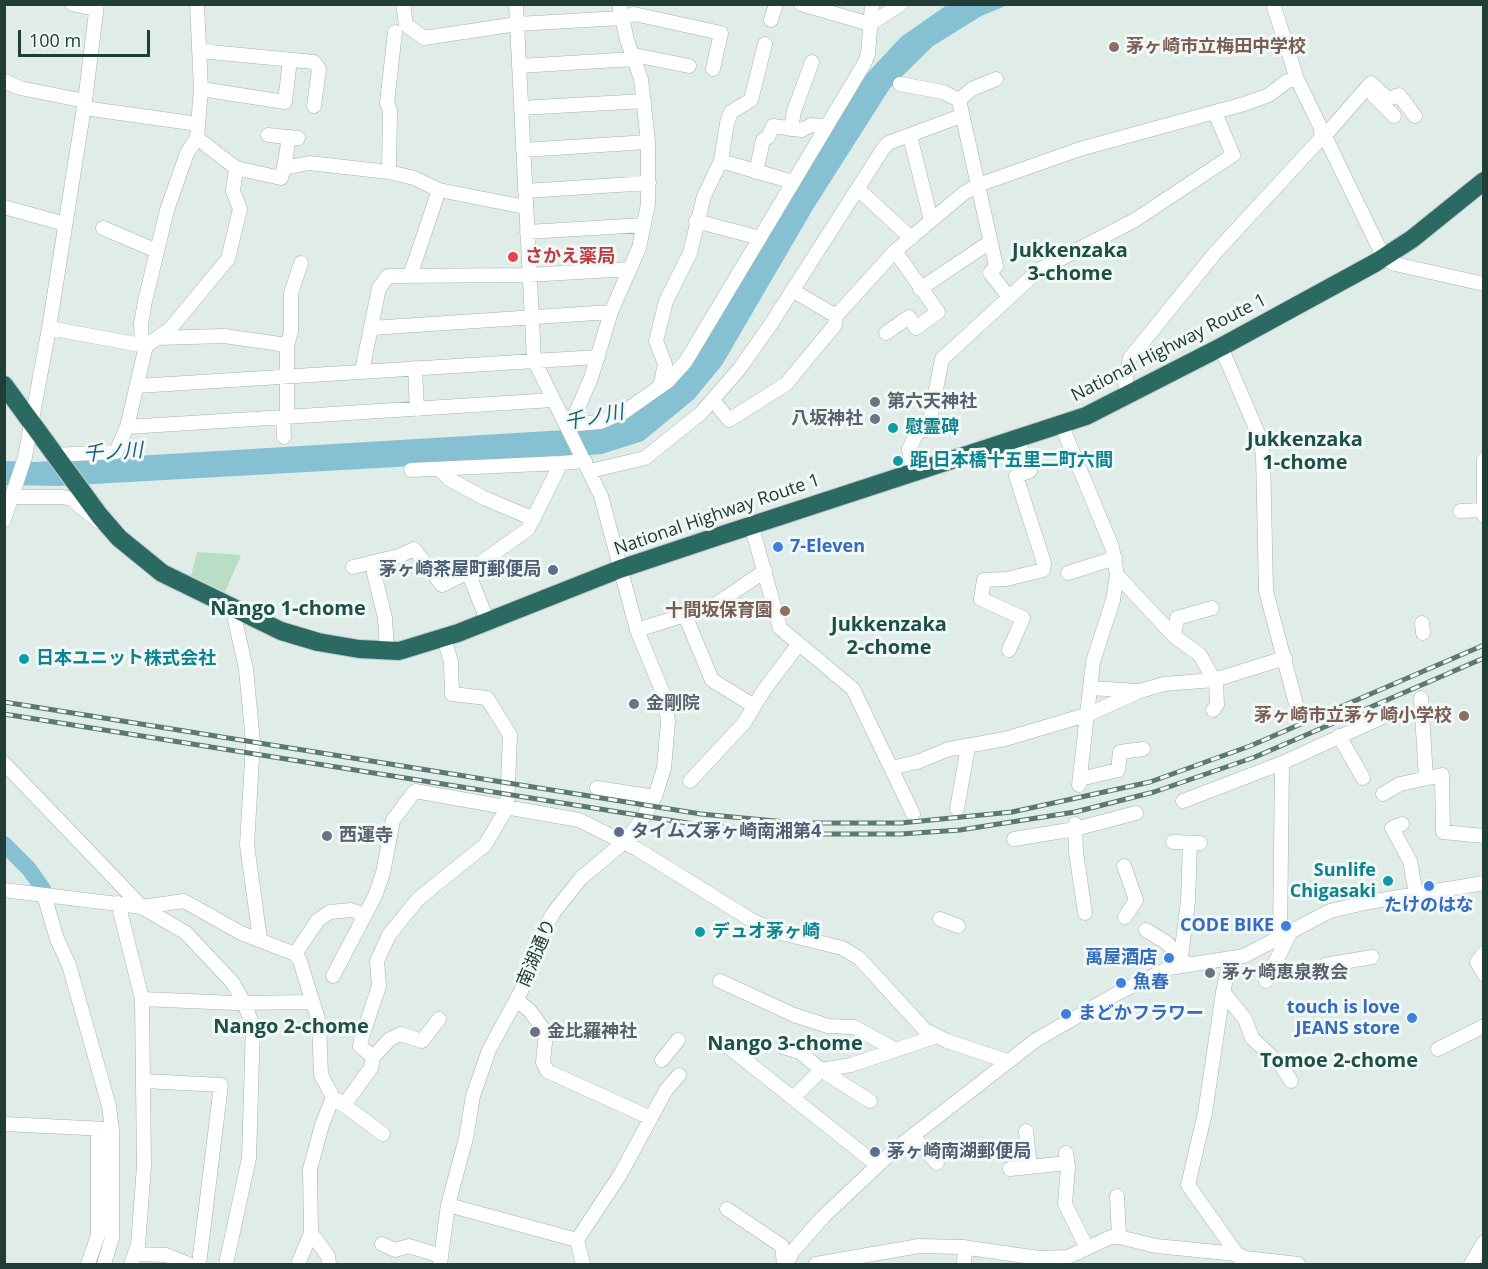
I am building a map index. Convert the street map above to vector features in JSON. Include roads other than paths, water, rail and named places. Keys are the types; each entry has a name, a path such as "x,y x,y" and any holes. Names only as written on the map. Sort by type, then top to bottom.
{"highway":[{"name":"National Highway Route 1","path":"4,385 79,488 119,538 162,573 281,631 308,640 399,651 488,622 620,569 1061,424 1129,395 1221,348 1384,258 1412,239 1484,181"}],"street":[{"path":"4,520 14,496 32,423 85,104 96,7 72,4"},
{"path":"55,456 116,452 127,427 148,343 141,324 157,251 175,183 187,153 197,138 201,89 198,4"},
{"path":"403,4 406,25 424,38 620,11 721,33 714,69"},
{"name":"南湖通り","path":"441,1260 448,1205 480,1073 501,1025 517,1000 545,927 565,896 581,878 623,843 641,821 655,798 664,768 668,710 637,630 601,496 534,360 530,318 516,4"},
{"path":"771,20 776,4"},
{"path":"801,4 870,24 901,4"},
{"path":"566,425 600,422 624,412 660,387 686,361 824,126 864,64 868,54 872,4"},
{"path":"1273,4 1297,79 1384,258 1395,264 1484,284"},
{"path":"566,425 574,417 598,357 611,312 639,248 644,225 649,183 644,101 641,79 620,11"},
{"path":"389,172 390,110 387,103 395,32"},
{"path":"660,387 665,364 656,340 666,301 690,253 696,221 707,187 721,161 731,112 751,100 765,44"},
{"path":"200,51 314,62 319,69 314,106"},
{"path":"519,66 634,59 640,56 688,66"},
{"path":"201,89 285,102 290,60"},
{"path":"792,129 794,111 812,62"},
{"path":"713,400 729,420 786,384 835,325 836,316 895,251 931,220 978,185 1080,149 1215,113 1269,94 1287,81 1297,79"},
{"path":"959,100 972,89 996,80"},
{"path":"4,81 20,88 85,104 198,124"},
{"path":"1129,395 1125,383 1130,358 1215,253 1371,83 1388,99 1399,95 1416,116"},
{"path":"900,84 943,92 959,100"},
{"path":"1366,88 1394,116"},
{"path":"959,100 996,266 990,273 1009,297"},
{"path":"521,108 644,101"},
{"path":"912,472 909,449 916,433 928,429 942,359 1039,270 1135,220 1233,155 1215,113"},
{"path":"411,470 561,463 588,466 651,454 713,400 765,333 888,143 961,116"},
{"path":"756,171 763,140 768,137 773,126 802,130 811,125 824,126"},
{"path":"197,138 236,168 281,178 293,138 268,135"},
{"path":"910,136 931,220"},
{"path":"523,150 648,142"},
{"path":"721,161 793,182"},
{"path":"284,168 309,163 389,172 414,178 439,190 525,207"},
{"path":"148,343 170,329 228,259 240,209 233,191 236,168"},
{"path":"525,191 649,183"},
{"path":"858,189 911,238"},
{"path":"410,276 439,190"},
{"path":"4,207 65,224"},
{"path":"696,221 760,238"},
{"path":"527,232 644,225"},
{"path":"103,228 157,251"},
{"path":"920,289 990,242"},
{"path":"886,333 909,317 916,328 938,312 895,251"},
{"path":"284,437 287,345 291,332 291,293 301,263"},
{"path":"362,371 379,288 388,276 528,275 629,269"},
{"path":"792,290 836,316"},
{"path":"371,328 611,312"},
{"path":"49,328 148,343 224,336 287,345"},
{"path":"1221,348 1260,438 1263,455 1266,591 1296,704"},
{"path":"137,386 598,357"},
{"path":"416,368 417,409"},
{"path":"127,427 553,400"},
{"path":"1061,424 1115,558 1117,575 1113,600 1093,662 1089,714 1079,782 1118,770 1120,752 1143,749"},
{"path":"1009,650 1023,618 981,599 984,580 1007,579 1043,570 1044,563 1016,477 1030,471 1017,438"},
{"path":"1484,459 1484,516"},
{"path":"353,567 399,556 414,549 442,585 468,573 522,535 534,519 561,463"},
{"path":"440,470 449,478 484,498 534,519"},
{"path":"14,496 63,496 71,499 119,538"},
{"path":"1460,511 1483,510"},
{"path":"751,525 765,571 776,621 798,645 853,689 913,814"},
{"path":"1068,573 1115,558"},
{"path":"637,630 712,606 765,571"},
{"path":"374,573 385,618 387,651"},
{"path":"468,573 488,622"},
{"path":"1117,575 1174,636 1200,655 1215,680 1217,705 1212,710"},
{"path":"1174,636 1177,618 1212,608"},
{"path":"237,610 235,620 246,669 253,742 247,845 260,939"},
{"path":"685,615 712,680 754,706"},
{"path":"373,1057 360,1046 379,986 377,961 389,935 418,899 485,845 507,808 510,735 487,698 452,694 451,662 444,638"},
{"path":"690,781 744,723 798,645"},
{"path":"891,768 917,762 950,749 1005,739 1089,714 1140,691 1164,684 1215,680 1285,658"},
{"path":"1091,688 1140,691"},
{"path":"1421,698 1426,778"},
{"path":"1183,801 1282,763 1385,716"},
{"path":"1339,736 1362,778"},
{"path":"957,809 968,747"},
{"path":"4,763 142,907 186,933 233,983 244,1003 253,1026 249,1158 226,1264"},
{"path":"1266,981 1285,936 1282,763"},
{"path":"1383,794 1400,784 1442,775 1443,832 1484,836"},
{"path":"597,788 655,798"},
{"path":"333,976 384,873 393,820 415,791 579,820 637,849 753,921 781,933 842,948 859,958 925,1030 1008,1061"},
{"path":"1014,839 1136,813"},
{"path":"1075,826 1076,852 1085,913"},
{"path":"1392,828 1410,861 1416,894"},
{"path":"1173,842 1195,843 1184,960"},
{"path":"1124,873 1136,900 1125,917"},
{"path":"785,1264 793,1251 824,1217 877,1165 1008,1061 1053,1029 1118,993 1184,960 1244,956 1330,911 1484,883"},
{"path":"4,890 142,907 184,901 241,933 295,954 300,961 319,1023 321,1075 339,1101 383,1134"},
{"path":"44,895 57,939 69,965 107,1097 98,1235 88,1264"},
{"path":"118,903 142,999 144,1166 133,1259 166,1255 188,1264"},
{"path":"295,954 318,920 330,912 351,910 365,915"},
{"path":"940,919 958,926"},
{"path":"1146,930 1184,960"},
{"path":"1484,953 1477,962 1484,974"},
{"path":"1325,965 1372,957"},
{"path":"1232,958 1223,992 1208,1094 1188,1185 1241,1259"},
{"path":"720,981 794,1015 828,1026 854,1027 896,1050"},
{"path":"1223,992 1245,1019 1252,1038 1282,1067 1291,1081"},
{"path":"142,999 244,1003 313,1002"},
{"path":"517,1000 530,1011 546,1033 543,1062 547,1071 651,1118"},
{"path":"298,1264 311,1233 310,1169 322,1125 339,1101 364,1079 373,1057 390,1039 401,1034 422,1041 439,1019"},
{"path":"1438,1048 1484,1026"},
{"path":"793,1098 820,1070 851,1065 937,1036"},
{"path":"662,1060 678,1040"},
{"path":"721,1041 877,1165"},
{"path":"783,1047 800,1052 820,1070 870,1101"},
{"path":"583,1264 577,1240 620,1175 666,1090 679,1075"},
{"path":"144,1081 221,1085 199,1264"},
{"path":"4,1124 105,1129"},
{"path":"104,1264 112,1238 105,1129"},
{"path":"1026,1131 1030,1167"},
{"path":"913,1136 937,1162"},
{"path":"1010,1169 1030,1167 1066,1158 1064,1200 1087,1248"},
{"path":"1117,1196 1119,1237"},
{"path":"448,1205 577,1240"},
{"path":"727,1209 782,1246 785,1264"},
{"path":"311,1233 328,1256 329,1264"},
{"path":"816,1264 879,1258 919,1246 965,1247 1069,1261 1087,1248 1119,1237 1156,1246 1241,1259 1298,1264"},
{"path":"1471,1264 1484,1242"},
{"path":"382,1244 395,1250 409,1246 441,1260"},
{"path":"964,1264 965,1247"}],"water":[{"path":"947,5 1008,5 981,16 933,46 890,88 813,209 722,365 694,399 643,441 602,454 538,459 58,486 5,485 4,461 36,462 582,429 626,419 663,391 702,348 861,80 901,37"}],"waterway":[{"path":"4,844 29,869 43,889"}],"railway":[{"path":"4,702 701,814 796,823 901,823 1012,812 1150,782 1250,746 1484,645"},
{"path":"4,714 700,825 795,834 901,834 960,830 1075,812 1154,792 1255,757 1484,658"}],"place":[{"name":"茅ヶ崎市立梅田中学校","path":"1114,47"},
{"name":"さかえ薬局","path":"513,257"},
{"name":"第六天神社","path":"875,402"},
{"name":"八坂神社","path":"875,419"},
{"name":"慰霊碑","path":"893,428"},
{"name":"距 日本橋十五里二町六間","path":"898,461"},
{"name":"7-Eleven","path":"778,547"},
{"name":"茅ヶ崎茶屋町郵便局","path":"553,570"},
{"name":"十間坂保育園","path":"785,611"},
{"name":"日本ユニット株式会社","path":"24,659"},
{"name":"金剛院","path":"634,704"},
{"name":"茅ヶ崎市立茅ヶ崎小学校","path":"1464,716"},
{"name":"タイムズ茅ヶ崎南湘第4","path":"619,832"},
{"name":"西運寺","path":"327,836"},
{"name":"Sunlife Chigasaki","path":"1388,881"},
{"name":"たけのはな","path":"1429,886"},
{"name":"CODE BIKE","path":"1286,926"},
{"name":"デュオ茅ヶ崎","path":"700,932"},
{"name":"萬屋酒店","path":"1169,958"},
{"name":"茅ヶ崎恵泉教会","path":"1210,973"},
{"name":"魚春","path":"1121,983"},
{"name":"まどかフラワー","path":"1066,1014"},
{"name":"touch is love JEANS store","path":"1412,1018"},
{"name":"金比羅神社","path":"535,1032"},
{"name":"茅ヶ崎南湖郵便局","path":"875,1152"}],"district":[{"name":"Jukkenzaka 3-chome","path":"1070,262"},
{"name":"Jukkenzaka 1-chome","path":"1305,452"},
{"name":"Nango 1-chome","path":"288,609"},
{"name":"Jukkenzaka 2-chome","path":"889,636"},
{"name":"Nango 2-chome","path":"291,1027"},
{"name":"Nango 3-chome","path":"785,1044"},
{"name":"Tomoe 2-chome","path":"1339,1061"}],"water label":[{"name":"千ノ川","path":"594,418"},
{"name":"千ノ川","path":"113,453"}]}
